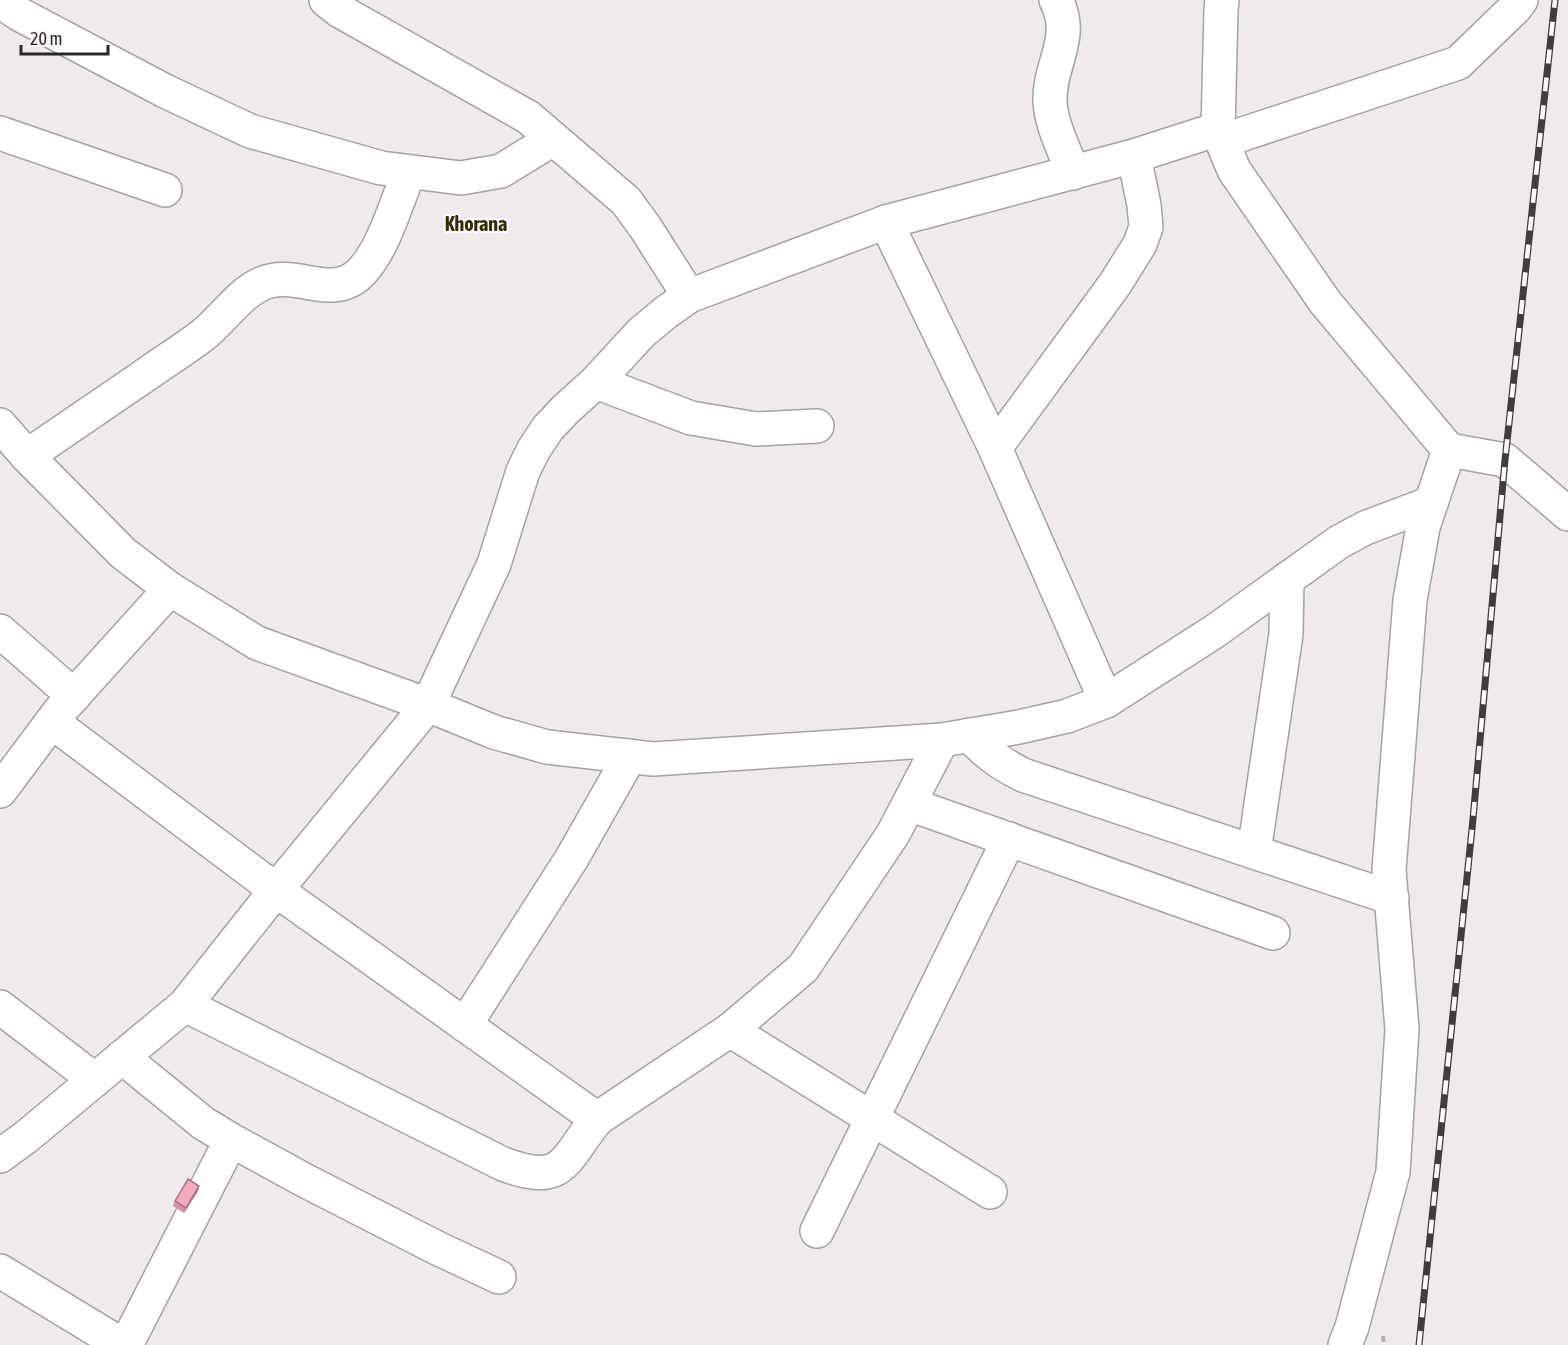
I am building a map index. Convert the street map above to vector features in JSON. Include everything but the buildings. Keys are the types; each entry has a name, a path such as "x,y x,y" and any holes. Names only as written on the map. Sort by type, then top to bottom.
{"street":[{"path":"326,0 340,11 528,117 626,201 689,296"},
{"path":"1056,0 1065,23 1051,82 1050,103 1053,119 1073,173"},
{"path":"1222,0 1220,135 1234,170 1325,302 1449,450 1505,460 1568,514"},
{"path":"0,1156 185,1005 428,705 494,564 523,471 534,449 566,409 596,382 640,333 664,312 689,296 886,222 1220,135 1458,63 1521,0"},
{"path":"0,1 19,14 155,86 250,131 381,168 461,178 501,171 554,139"},
{"path":"0,133 165,190"},
{"path":"995,448 1115,284 1140,244 1146,227 1134,156"},
{"path":"27,456 204,334 248,291 276,279 295,279 319,285 347,284 374,257 409,172"},
{"path":"886,222 995,448 1106,701"},
{"path":"596,382 691,418 756,429 817,426"},
{"path":"0,424 27,456 123,553 170,589 257,643 428,705 494,732 547,747 653,759 956,737 1019,727 1066,716 1106,701 1215,631 1339,542 1365,528 1431,503"},
{"path":"1345,1345 1352,1327 1393,1172 1402,1029 1389,870 1410,600 1423,527 1449,450"},
{"path":"1254,852 1286,634 1287,579"},
{"path":"0,792 52,722 170,589"},
{"path":"0,631 74,696"},
{"path":"52,722 276,890 597,1119"},
{"path":"956,737 1023,775 1392,898"},
{"path":"185,1005 516,1169 533,1173 555,1171 568,1161 582,1137 597,1119 730,1030 803,968 893,834 909,804 956,737"},
{"path":"465,1025 572,858 630,756"},
{"path":"909,804 1273,933"},
{"path":"817,1232 1009,839"},
{"path":"0,1007 95,1080"},
{"path":"730,1030 990,1192"},
{"path":"122,1057 203,1123 231,1140 436,1248 499,1277"},
{"path":"0,1271 124,1345 231,1140"}],"railway":[{"path":"1419,1345 1473,819 1505,460 1555,0"}],"district":[{"name":"Khorana","path":"476,223"}]}
